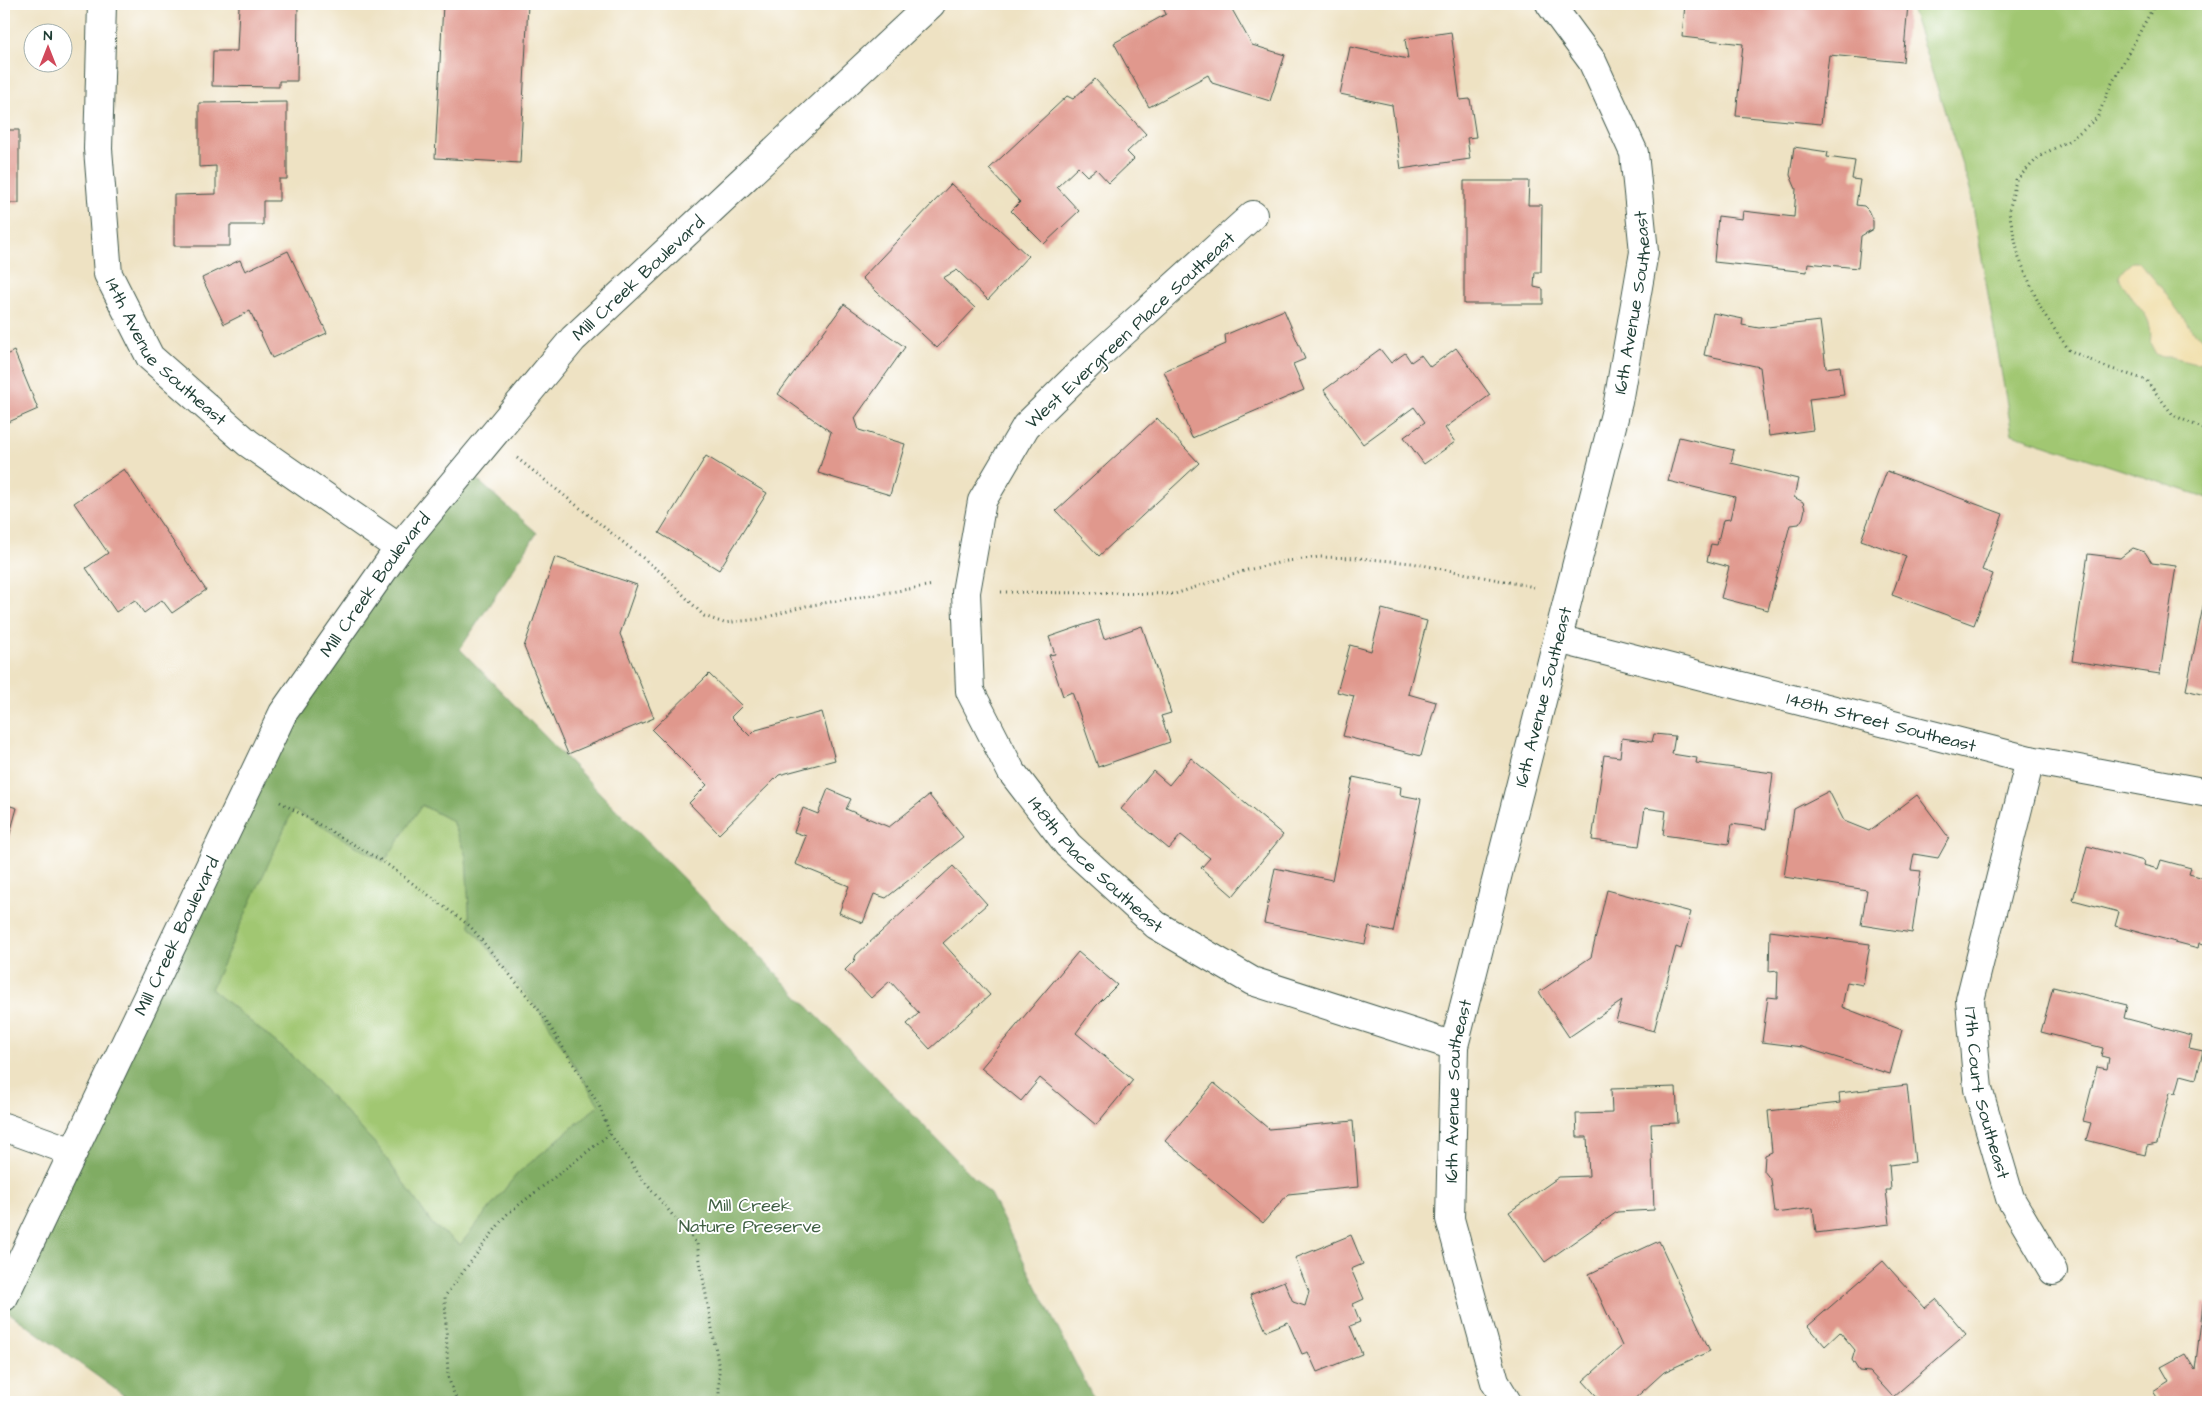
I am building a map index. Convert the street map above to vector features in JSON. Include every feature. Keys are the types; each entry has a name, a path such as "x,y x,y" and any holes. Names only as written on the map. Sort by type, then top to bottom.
{"street":[{"name":"14th Avenue Southeast","path":"102,4 98,149 108,274 150,357 248,443 399,548"},
{"name":"Mill Creek Boulevard","path":"4,1298 283,713 399,548 573,339 931,4"},
{"name":"16th Avenue Southeast","path":"1507,1402 1495,1382 1450,1220 1454,1046 1618,402 1644,252 1634,153 1592,61 1550,4"},
{"name":"West Evergreen Place Southeast","path":"982,501 1026,426 1095,358 1253,215"},
{"name":"148th Place Southeast","path":"982,501 966,592 970,691 1012,771 1068,845 1156,925 1252,981 1454,1046"},
{"name":"148th Street Southeast","path":"1558,639 2030,760 2208,793"},
{"name":"17th Court Southeast","path":"2030,760 1970,1000 1978,1089 2007,1189 2010,1198 2053,1271"},
{"path":"4,1127 73,1152"}],"path":[{"path":"2155,4 2111,85 2097,118 2070,140 2040,156 2016,180 2009,212 2019,258 2042,312 2069,350 2104,366 2146,380 2173,415 2208,431"},
{"path":"250,783 384,862 470,926 542,1014 599,1105 610,1134 642,1180 698,1244 719,1368 719,1402"},
{"path":"457,1402 448,1378 445,1296 506,1215 610,1134"}],"green space":[{"path":"1910,4 2208,4 2208,498 2012,434 1970,189"},
{"name":"Mill Creek Nature Preserve","path":"465,469 537,533 460,649 990,1194 1095,1402 133,1402 4,1309 283,713","holes":["422,805 452,821 466,856 470,926 542,1014 599,1105 517,1174 460,1245 433,1225 379,1148 296,1059 211,989 293,810 384,862"]},
{"path":"421,805 452,821 466,856 470,926 542,1014 599,1105 517,1174 460,1245 433,1225 379,1148 296,1059 211,989 293,809 384,862"}],"sand":[{"path":"2132,262 2139,262 2160,286 2192,330 2208,342 2207,361 2196,363 2172,357 2162,357 2156,354 2150,343 2151,332 2149,323 2128,293 2119,276"}],"building":[{"path":"234,4 298,4 297,81 279,81 279,87 212,86 213,51 237,51 239,6"},
{"path":"443,4 528,4 520,163 435,158"},
{"path":"1161,4 1229,4 1252,45 1285,55 1270,101 1212,83 1208,75 1149,107 1114,43 1166,14"},
{"path":"1685,4 1908,4 1903,62 1829,55 1821,124 1736,116 1743,44 1682,37"},
{"path":"1451,32 1460,100 1470,99 1476,137 1467,138 1470,159 1401,169 1392,105 1340,94 1350,47 1408,59 1405,39"},
{"path":"1095,79 1146,134 1127,152 1134,159 1109,183 1096,169 1087,176 1078,167 1057,187 1079,211 1044,244 1011,211 1020,202 989,169 1067,96 1073,99"},
{"path":"287,102 287,179 279,179 279,201 263,201 263,225 230,225 230,246 174,246 174,195 216,194 216,166 199,167 199,103"},
{"path":"4,130 19,130 19,203 4,203"},
{"path":"1794,147 1828,152 1827,157 1855,161 1852,179 1860,180 1856,205 1864,206 1873,221 1873,229 1861,236 1858,268 1808,263 1807,272 1714,262 1718,216 1742,219 1743,211 1794,217 1796,189 1790,175"},
{"path":"1464,181 1529,181 1528,205 1542,205 1541,272 1535,272 1534,287 1543,289 1543,304 1464,304"},
{"path":"951,184 1028,256 988,300 957,270 943,278 975,308 937,348 862,278"},
{"path":"288,251 327,333 272,358 250,311 224,324 202,278 240,260 245,271"},
{"path":"844,304 905,347 855,418 859,430 905,444 890,495 818,473 831,432 778,394"},
{"path":"1284,310 1305,359 1293,364 1304,390 1192,438 1164,371 1226,344 1225,335"},
{"path":"1713,313 1743,319 1742,325 1759,328 1820,321 1826,368 1840,366 1844,395 1809,399 1813,430 1769,436 1760,367 1704,355"},
{"path":"1456,348 1490,395 1445,428 1455,442 1424,464 1404,437 1425,422 1414,407 1363,444 1324,390 1380,349 1391,363 1405,353 1411,362 1421,355 1430,367"},
{"path":"14,351 38,409 4,424 4,356"},
{"path":"1157,418 1199,463 1099,556 1056,511"},
{"path":"1679,437 1734,450 1731,463 1798,479 1794,497 1803,502 1805,509 1803,518 1799,524 1790,525 1768,610 1721,598 1729,567 1707,561 1711,544 1717,545 1723,520 1730,519 1735,497 1668,481"},
{"path":"706,456 767,493 719,570 659,533"},
{"path":"124,469 206,590 172,613 162,600 144,613 135,600 116,612 86,568 108,553 74,503"},
{"path":"1887,471 2003,514 1982,570 1993,574 1974,625 1892,595 1906,556 1861,540"},
{"path":"2133,548 2145,552 2152,563 2176,566 2160,674 2072,661 2088,554 2120,558"},
{"path":"555,557 637,585 620,634 654,718 568,754 524,647"},
{"path":"2206,592 2208,593 2208,696 2186,690"},
{"path":"1382,609 1427,621 1408,694 1436,702 1421,756 1343,736 1354,696 1337,692 1350,645 1371,651"},
{"path":"1098,620 1104,639 1142,626 1171,713 1161,716 1170,742 1098,767 1072,692 1063,696 1049,655 1055,654 1049,637"},
{"path":"709,674 742,706 731,717 750,736 756,730 822,712 835,760 779,775 719,834 689,803 707,785 652,730"},
{"path":"1654,734 1675,736 1672,754 1697,758 1696,763 1773,773 1766,829 1732,824 1729,844 1663,835 1666,811 1645,808 1639,846 1592,840 1604,755 1620,757 1622,738 1652,742"},
{"path":"1191,758 1283,835 1233,896 1201,868 1210,858 1181,835 1169,849 1121,809 1153,771 1169,785"},
{"path":"1353,777 1401,787 1400,795 1421,799 1393,932 1369,927 1365,944 1264,923 1275,868 1332,880"},
{"path":"828,789 851,799 846,809 889,827 929,795 963,837 886,898 874,894 863,923 839,913 849,886 795,864 806,836 794,832 803,808 818,814"},
{"path":"1829,791 1844,821 1869,831 1917,795 1949,838 1938,858 1914,854 1911,870 1921,871 1912,933 1861,925 1867,890 1784,877 1794,809"},
{"path":"4,804 17,808 4,855"},
{"path":"2087,846 2144,861 2143,865 2158,869 2161,860 2191,868 2189,874 2208,879 2208,945 2199,943 2198,948 2115,926 2119,912 2073,900"},
{"path":"953,866 987,904 943,943 990,995 930,1049 907,1024 919,1013 890,981 871,998 845,970 854,961 856,955"},
{"path":"1607,890 1691,912 1681,949 1676,947 1654,1031 1616,1021 1622,1001 1569,1037 1539,992 1591,957"},
{"path":"1770,931 1870,944 1863,985 1847,982 1842,1007 1902,1030 1890,1074 1802,1047 1762,1042 1768,997 1777,998 1778,971 1769,972"},
{"path":"1078,952 1117,985 1096,1006 1076,1033 1133,1080 1096,1125 1040,1078 1021,1101 981,1068"},
{"path":"2053,987 2127,1005 2124,1018 2192,1036 2189,1048 2203,1051 2196,1079 2181,1075 2176,1093 2170,1092 2157,1144 2147,1146 2145,1155 2086,1140 2091,1123 2083,1121 2097,1067 2107,1069 2109,1058 2101,1056 2103,1048 2041,1032"},
{"path":"1214,1083 1269,1129 1353,1121 1358,1187 1288,1194 1263,1223 1165,1141"},
{"path":"1907,1085 1915,1162 1889,1165 1891,1190 1886,1190 1890,1224 1816,1233 1813,1208 1775,1213 1771,1180 1764,1171 1765,1155 1772,1152 1768,1111 1840,1103 1839,1093"},
{"path":"1676,1087 1678,1123 1651,1124 1654,1210 1617,1212 1545,1262 1509,1212 1559,1177 1589,1176 1587,1137 1577,1137 1576,1114 1612,1113 1611,1089"},
{"path":"1351,1235 1363,1264 1351,1269 1364,1299 1353,1304 1360,1322 1350,1326 1362,1354 1317,1372 1308,1352 1302,1354 1288,1322 1266,1331 1250,1295 1284,1281 1293,1302 1305,1306 1309,1292 1295,1258"},
{"path":"1659,1241 1710,1351 1664,1372 1631,1402 1602,1402 1583,1381 1622,1346 1589,1274"},
{"path":"1883,1261 1925,1308 1936,1299 1966,1334 1893,1397 1870,1372 1859,1371 1852,1360 1855,1350 1840,1332 1825,1346 1808,1326"},
{"path":"2203,1304 2208,1305 2208,1402 2160,1402 2153,1391 2169,1381 2161,1367 2185,1354 2195,1370"}]}
